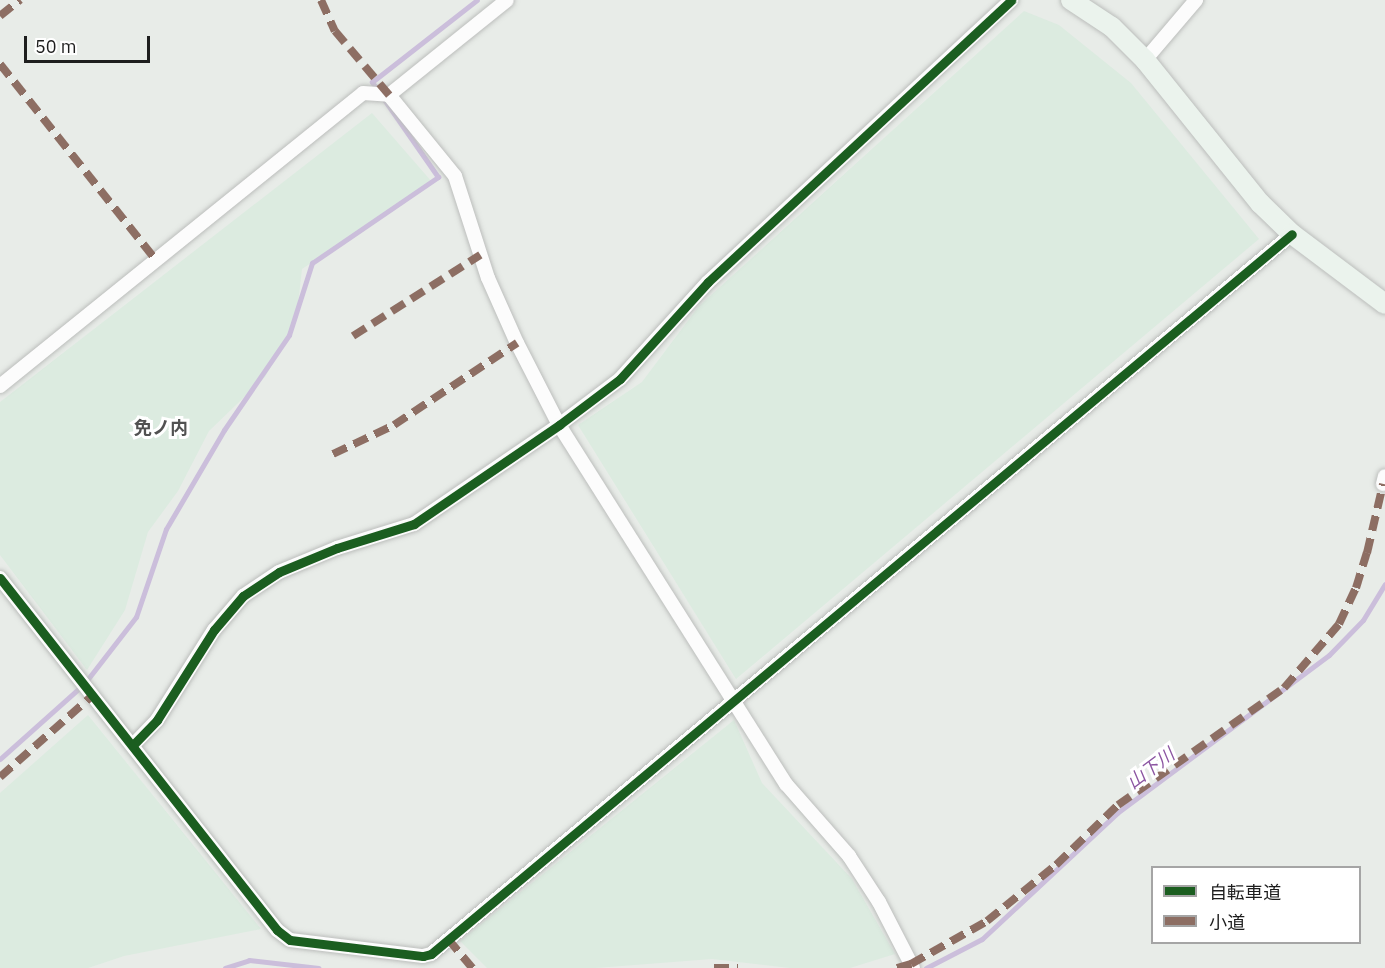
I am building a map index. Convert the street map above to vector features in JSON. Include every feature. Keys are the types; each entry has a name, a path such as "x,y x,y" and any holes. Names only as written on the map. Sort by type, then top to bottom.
{"street":[{"path":"0,386 363,93 389,95 507,0"},
{"path":"133,745 157,720 214,630 243,596 279,572 337,548 414,524 559,425 620,379 708,282 1011,0"},
{"path":"1071,0 1112,27 1145,60 1260,203 1292,234 1384,301"},
{"path":"1145,60 1196,0"},
{"path":"389,95 455,176 488,278 517,343 559,425 786,784 849,856 879,902 913,968"},
{"path":"0,578 277,930 290,939 423,956 431,954 732,699 1292,234"}],"shaded area":[{"path":"1024,11 1059,25 1131,83 1259,239 736,679 578,425 642,382 699,306"},
{"path":"372,113 432,182 302,269 296,322 265,377 209,431 178,491 148,532 125,610 87,670 0,555 0,402"},
{"path":"88,715 261,929 124,956 88,968 0,968 0,793"},
{"path":"734,720 762,783 852,879 895,954 850,968 790,968 712,959 596,968 487,968 460,941"}],"waterway":[{"path":"0,759 84,684 136,617 166,529 224,430 289,335 312,263 438,177 372,82 477,0"},
{"name":"山下川","path":"926,968 982,939 1117,813 1329,655 1363,620 1385,584"},
{"name":"山下川","path":"225,968 249,960 319,968"}],"marked path":[{"path":"0,16 20,0"},
{"path":"321,0 335,31 389,95"},
{"path":"0,64 156,260"},
{"path":"353,336 480,255"},
{"path":"333,454 394,425 517,343"},
{"path":"897,968 911,964 987,921 1056,865 1118,805 1284,688 1339,624 1356,588 1367,553 1383,484"},
{"path":"0,777 93,695"},
{"path":"448,939 472,968"},
{"path":"714,968 738,968"}],"cycle path":[{"path":"133,745 157,720 214,630 243,596 279,572 337,548 414,524 559,425 620,379 708,282 1011,0"},
{"path":"0,578 277,930 290,940 423,956 431,954 1292,234"}],"district":[{"name":"免ノ内","path":"161,428"}]}
